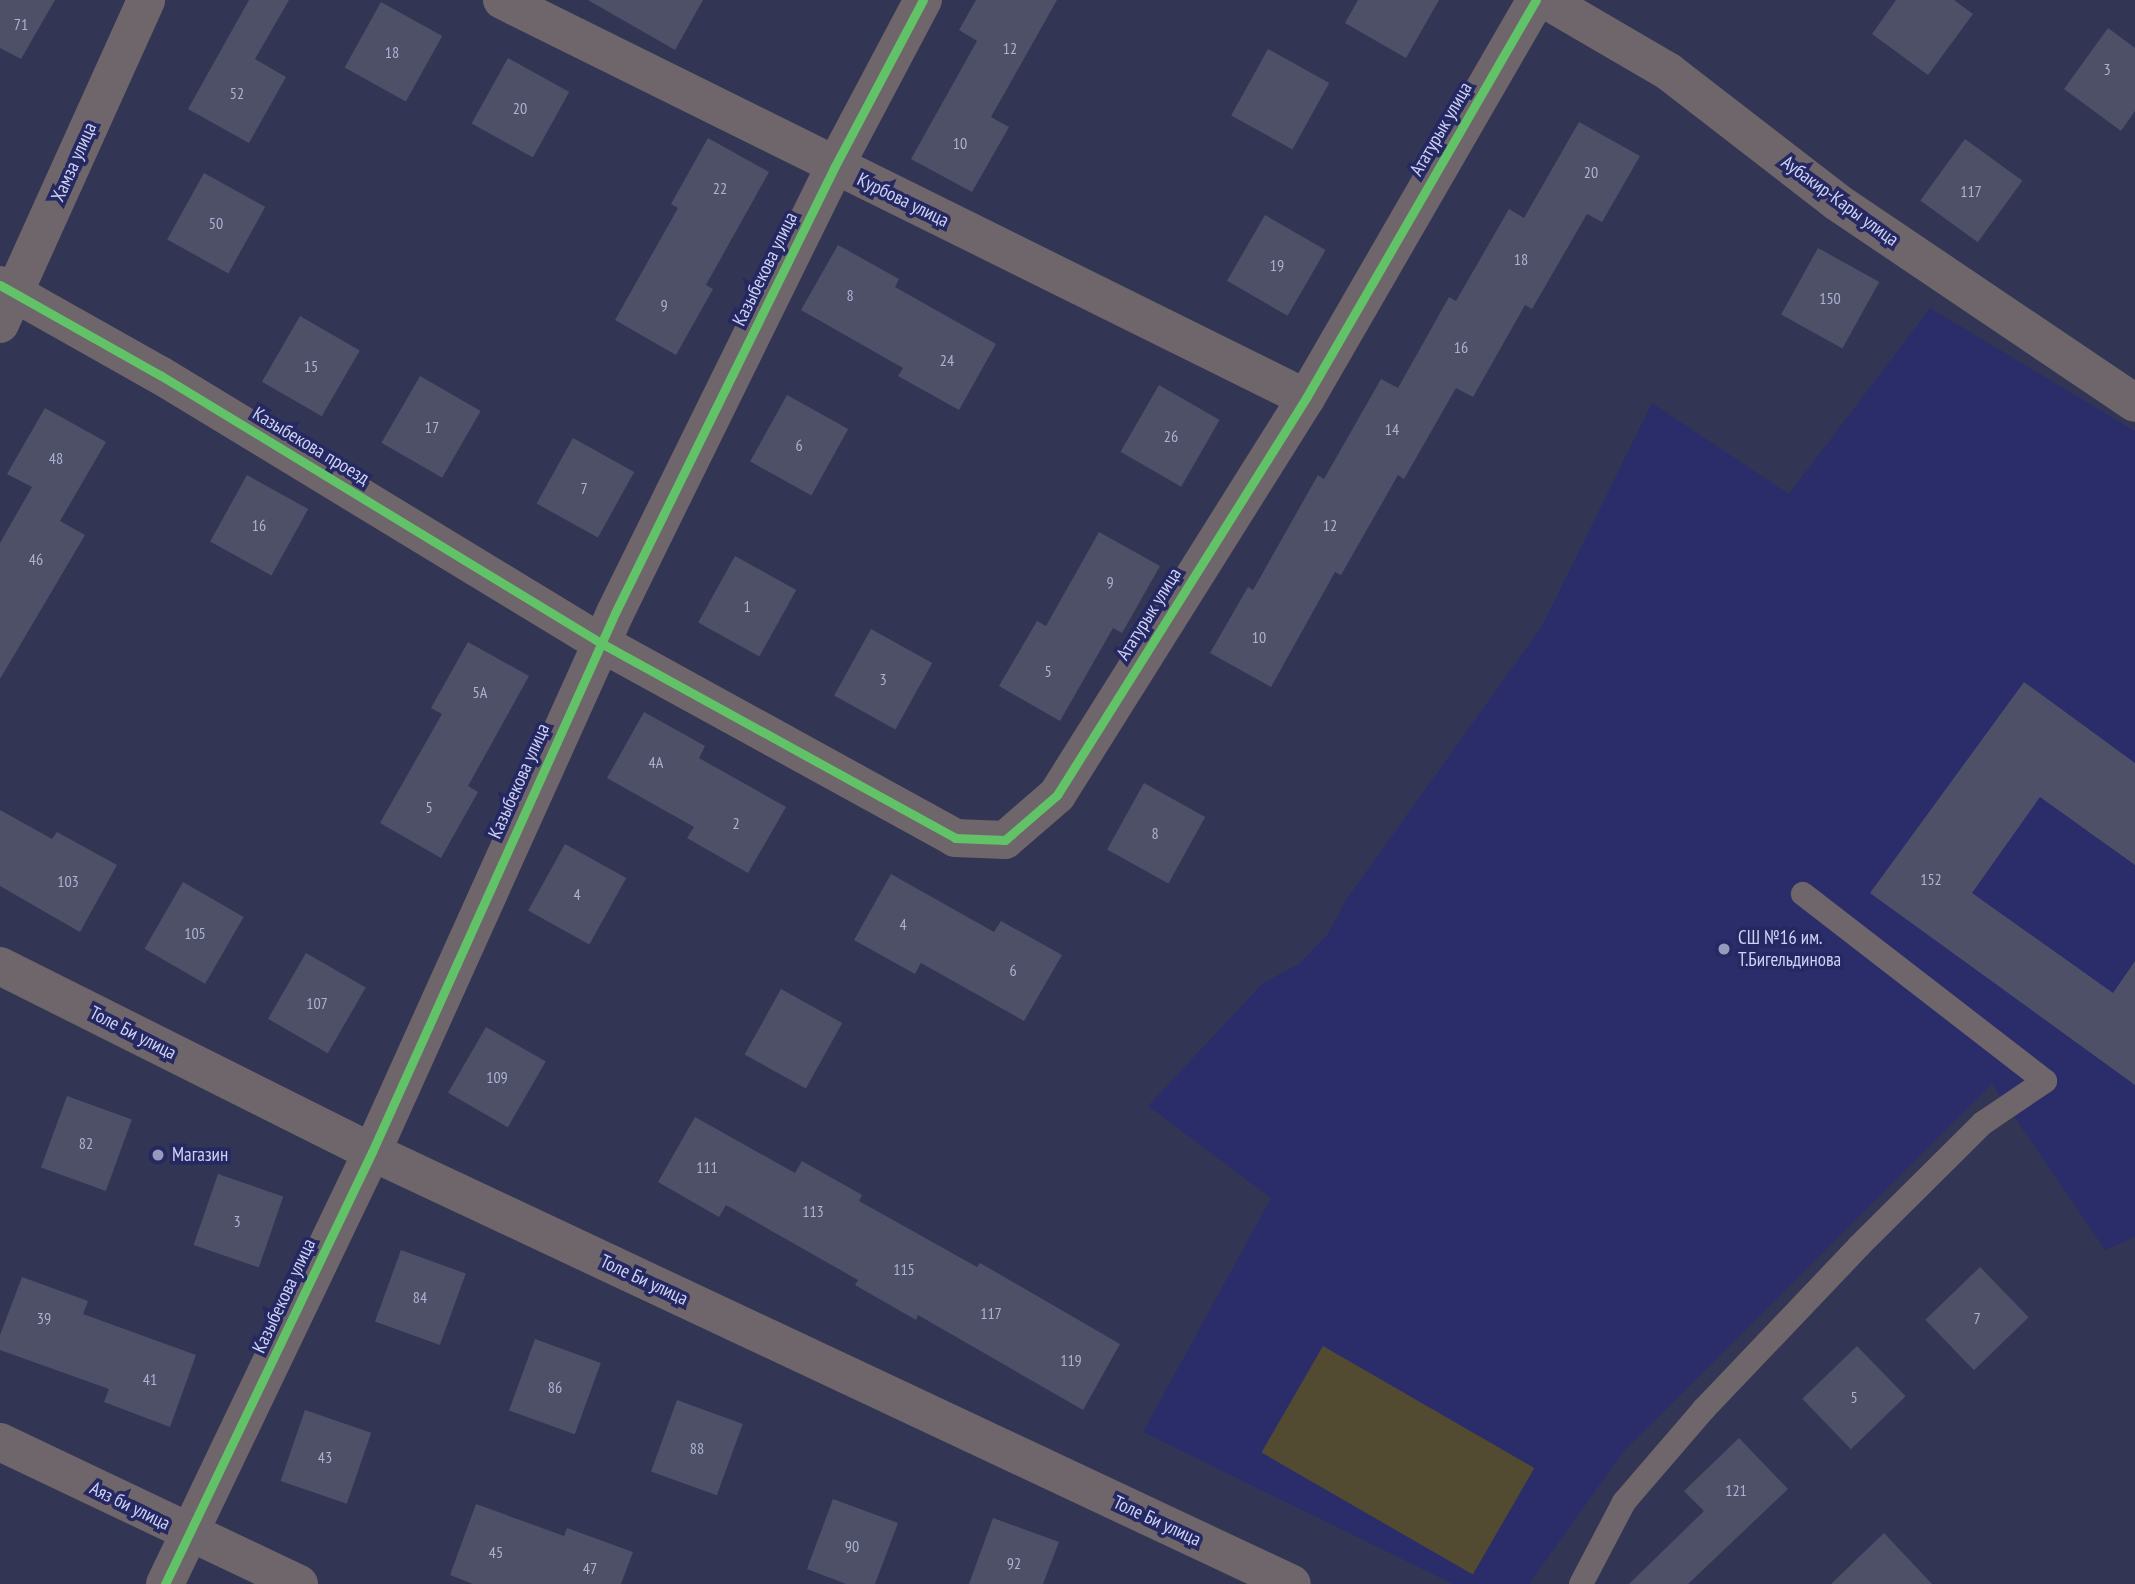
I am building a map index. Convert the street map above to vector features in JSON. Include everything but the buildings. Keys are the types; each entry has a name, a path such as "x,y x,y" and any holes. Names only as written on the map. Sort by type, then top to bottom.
{"street":[{"name":"Хамза улица","path":"5,301 146,0"},
{"name":"Курбова улица","path":"502,0 1306,398"},
{"name":"Казыбекова улица","path":"165,1584 372,1152 601,643 835,166 923,0"},
{"name":"Ататурык улица","path":"601,643 955,838 1005,840 1057,795 1306,398 1536,0"},
{"name":"Аубакир-Кары улица","path":"1546,0 1669,72 1837,202 2135,403"},
{"name":"Казыбекова проезд","path":"5,301 160,374 601,643"},
{"name":"Толе Би улица","path":"0,966 372,1152 1292,1584"},
{"name":"Аяз би улица","path":"0,1442 190,1535 299,1584"}],"lane":[{"path":"1581,1584 1624,1502 1704,1409 1858,1246 1983,1123 2045,1080 1803,894"}],"shaded area":[{"name":"СШ №16 им. Т.Бигельдинова","path":"1930,308 2135,431 2135,1237 2105,1250 1992,1084 1623,1452 1529,1584 1453,1584 1143,1432 1271,1198 1148,1106 1263,983 1299,964 1327,935 1346,900 1542,626 1652,403 1789,494"},
{"path":"1323,1346 1534,1468 1473,1575 1262,1453"}],"cycle path":[{"path":"165,1584 372,1152 615,613 835,166 923,0"},
{"path":"0,285 160,375 601,643 955,838 1005,840 1057,795 1306,398 1536,0"}],"place":[{"name":"СШ №16 им. Т.Бигельдинова","path":"1724,949"},
{"name":"Магазин","path":"158,1155"}]}
